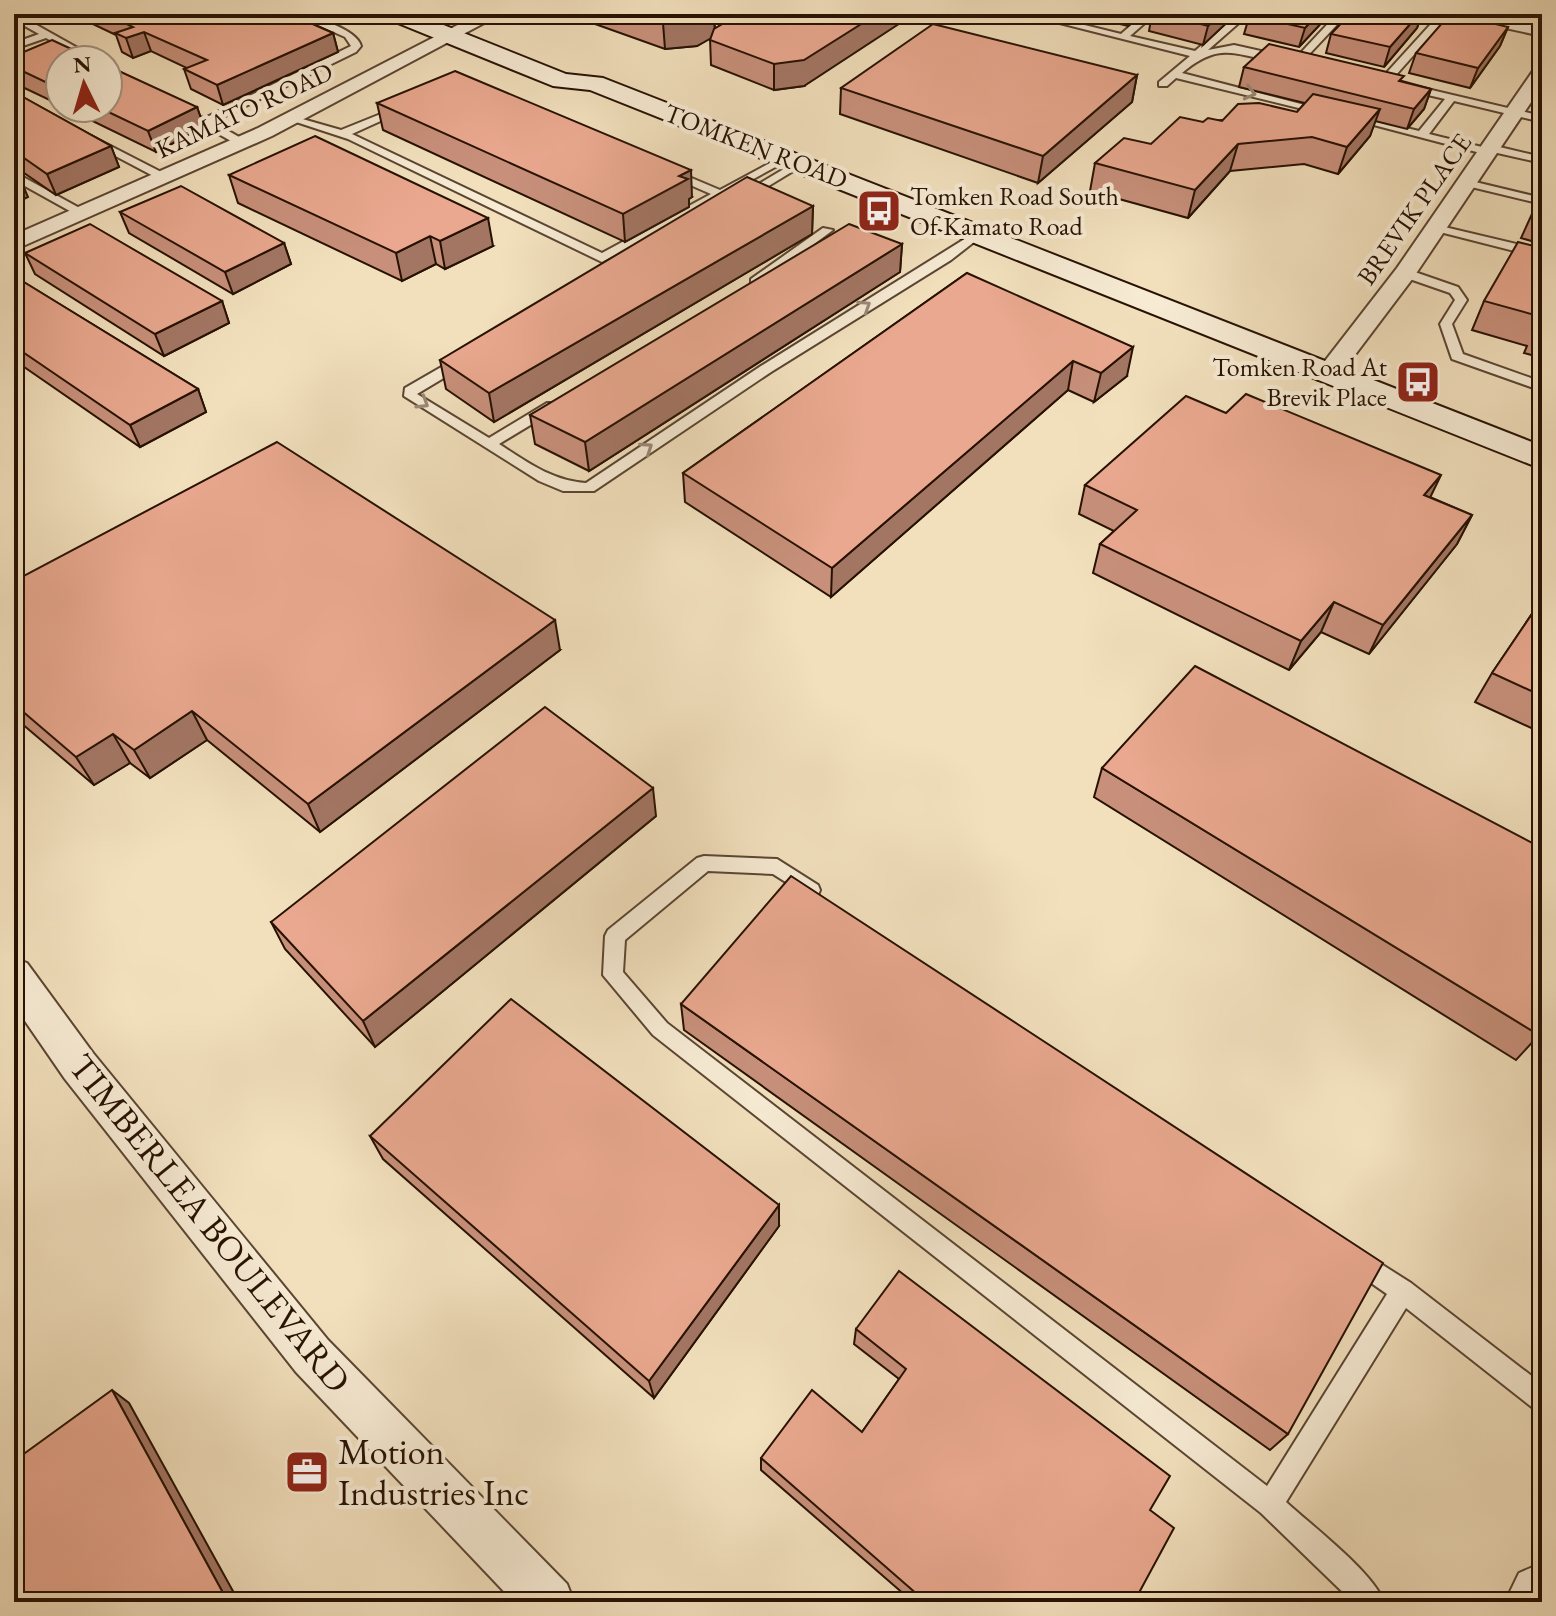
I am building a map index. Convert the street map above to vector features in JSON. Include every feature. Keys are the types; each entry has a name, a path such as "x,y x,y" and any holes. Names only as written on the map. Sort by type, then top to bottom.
{"main road":[{"name":"TOMKEN ROAD","path":"396,14 465,22 562,81 594,83 1542,458"},
{"path":"1538,1602 1542,1596"}],"street":[{"path":"1465,14 1542,31"},
{"name":"KAMATO ROAD","path":"14,243 292,119 465,22"},
{"name":"BREVIK PLACE","path":"1327,375 1405,273 1541,76"},
{"name":"TIMBERLEA BOULEVARD","path":"14,974 79,1066 312,1356 549,1602"}],"lane":[{"path":"205,122 356,46 348,35 298,14"},
{"path":"1029,14 1050,16 1122,38 1198,55 1234,48 1312,65"},
{"path":"1122,38 1150,14"},
{"path":"1163,84 1244,14"},
{"path":"1297,62 1342,14"},
{"path":"1384,82 1445,14"},
{"path":"14,16 65,44"},
{"path":"14,46 47,34"},
{"path":"1174,74 1422,135 1542,160"},
{"path":"1370,79 1542,119"},
{"path":"1422,135 1451,98"},
{"path":"342,134 414,104"},
{"path":"191,114 242,143"},
{"path":"292,119 342,134 602,258 720,194 793,161"},
{"path":"79,132 163,177"},
{"path":"687,228 745,196 793,161"},
{"path":"664,170 720,194"},
{"path":"14,175 81,213"},
{"path":"1467,183 1542,201"},
{"path":"745,196 759,201"},
{"path":"814,224 841,236"},
{"path":"1436,228 1542,254"},
{"path":"743,290 827,230"},
{"path":"470,356 410,391 411,396 544,478 563,486 589,488 766,369 925,271 979,233"},
{"path":"911,265 925,271"},
{"path":"1405,273 1454,290 1461,300 1446,324 1457,356 1542,387"},
{"path":"489,444 567,396"},
{"path":"828,901 777,867 704,863 615,936 613,975 660,1029 1270,1504 1371,1602"},
{"path":"1340,1248 1403,1291 1542,1399"},
{"path":"1270,1504 1403,1291"}],"building":[{"path":"106,14 290,14 333,33 217,85 184,69 207,60 144,32 126,38 115,33 133,27"},
{"path":"637,14 708,14 696,20 663,23"},
{"path":"774,14 877,14 804,60 774,64 710,40 714,29 734,17 757,24"},
{"path":"1161,14 1220,14 1208,26"},
{"path":"1250,14 1318,14 1305,28"},
{"path":"1350,14 1419,14 1390,47 1331,34"},
{"path":"1462,16 1508,27 1478,68 1416,53 1443,22 1454,24"},
{"path":"933,24 1137,75 1043,156 841,88"},
{"path":"52,40 61,44 44,44 44,81 14,67 14,56"},
{"path":"1269,44 1404,76 1399,81 1431,89 1414,109 1244,67"},
{"path":"455,71 691,170 679,176 688,179 623,214 377,103"},
{"path":"124,73 197,107 148,131 124,120"},
{"path":"14,92 44,109 44,124 71,124 111,146 47,174 14,151"},
{"path":"1313,94 1380,109 1347,147 1312,137 1238,144 1195,190 1095,163 1124,138 1151,144 1180,117 1203,122 1208,118 1222,121 1238,104 1259,103 1297,112"},
{"path":"315,136 488,218 440,241 430,236 396,253 229,175"},
{"path":"747,177 813,206 489,393 440,360"},
{"path":"181,186 284,243 225,272 120,212"},
{"path":"1542,192 1542,213 1533,210"},
{"path":"90,224 222,301 155,334 25,253"},
{"path":"849,224 902,244 585,442 530,415"},
{"path":"1518,242 1542,248 1542,317 1484,301"},
{"path":"967,273 1133,347 1101,373 1073,361 832,568 683,473"},
{"path":"14,276 198,389 130,425 14,346"},
{"path":"1246,394 1441,475 1424,495 1472,515 1383,625 1334,602 1301,641 1100,544 1137,510 1085,485 1186,396 1226,413"},
{"path":"277,442 555,620 308,804 192,711 134,750 113,734 76,757 14,704 14,581"},
{"path":"1542,599 1542,696 1492,673"},
{"path":"1195,666 1542,848 1542,1029 1539,1035 1102,768"},
{"path":"545,707 653,788 363,1021 271,922"},
{"path":"791,876 1383,1263 1288,1434 681,1004"},
{"path":"511,999 779,1205 649,1381 370,1136"},
{"path":"899,1271 1170,1476 1150,1510 1174,1528 1134,1602 926,1602 761,1458 812,1390 862,1432 906,1369 856,1329"},
{"path":"112,1390 228,1602 14,1602 14,1461"}],"place":[{"name":"Tomken Road South Of Kamato Road","path":"879,211"},
{"name":"Tomken Road At Brevik Place","path":"1418,382"},
{"name":"Motion Industries Inc","path":"307,1472"}]}
